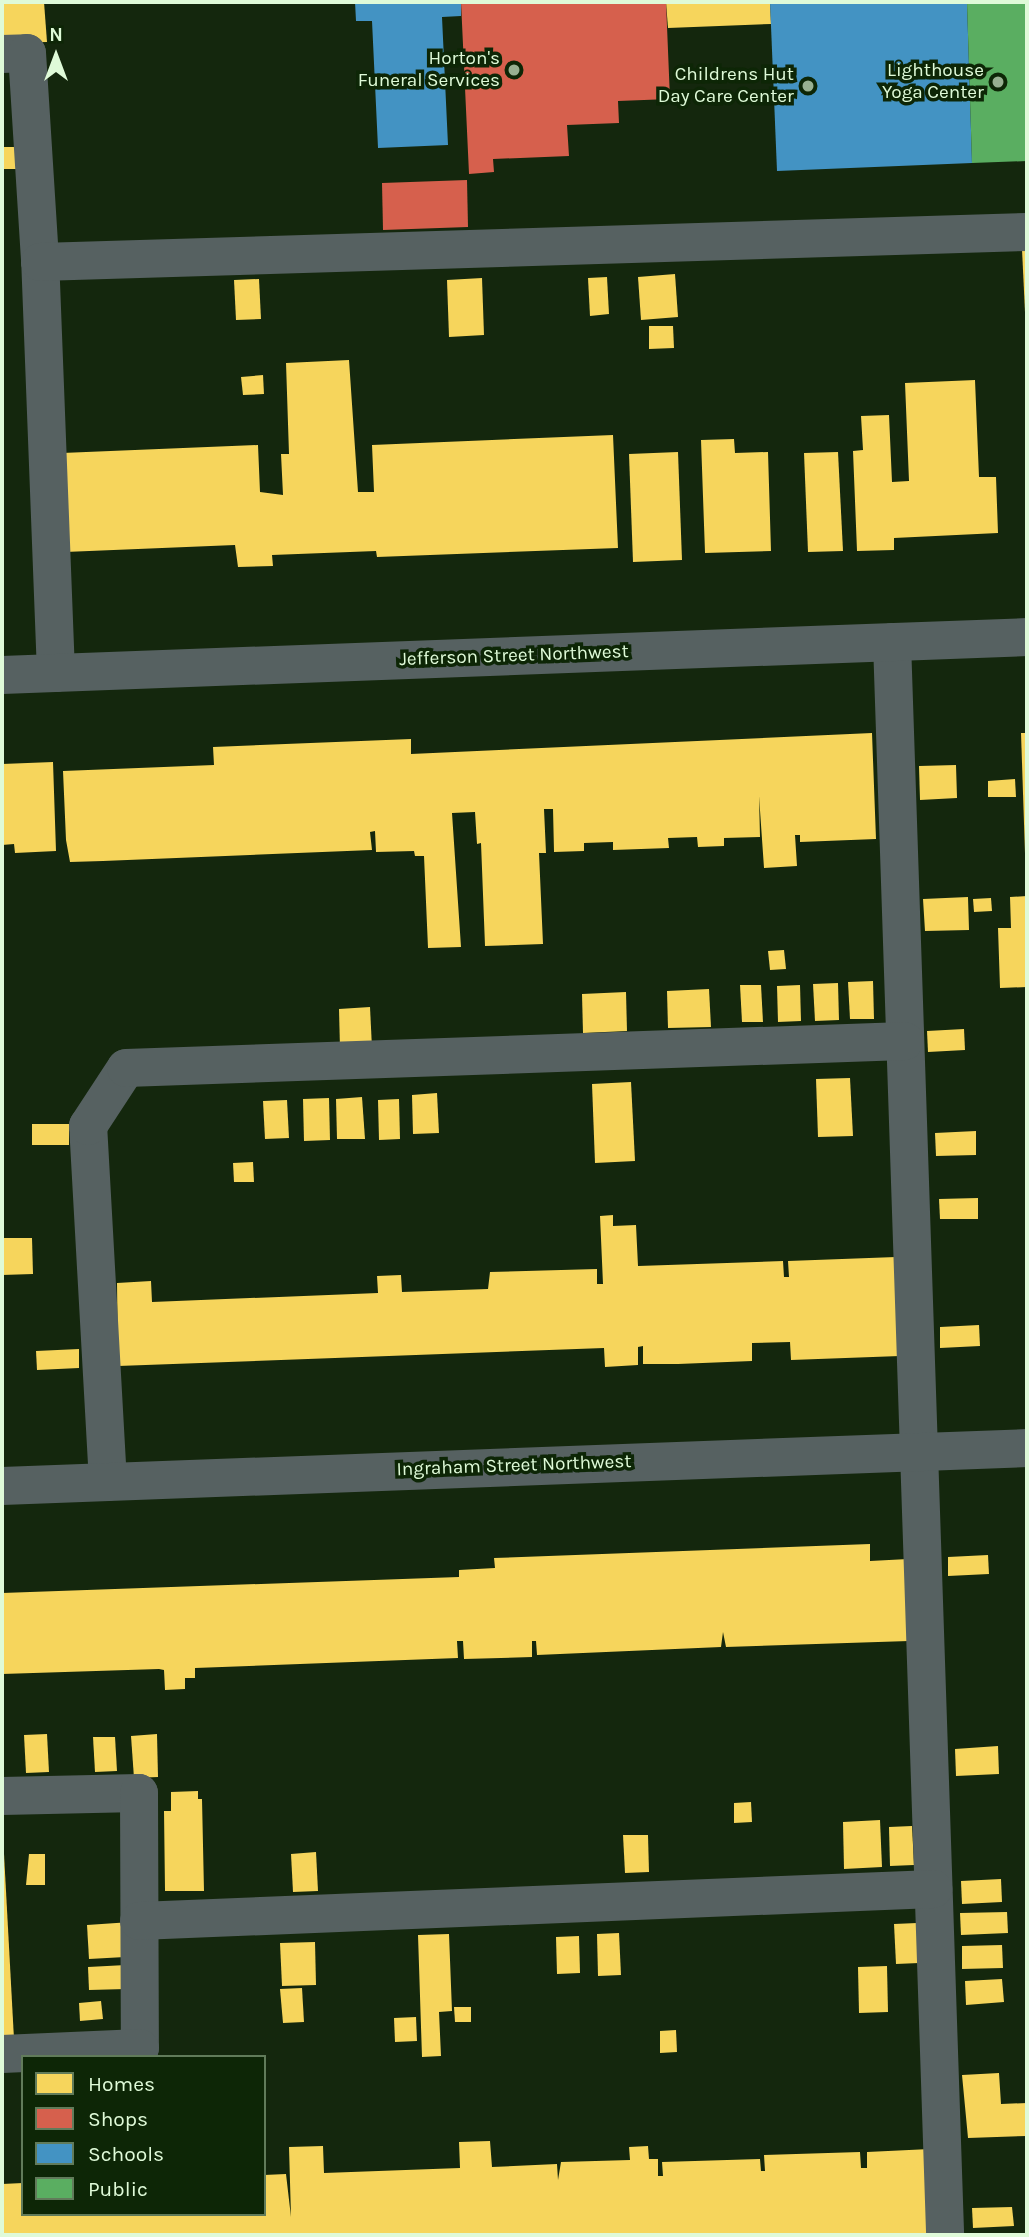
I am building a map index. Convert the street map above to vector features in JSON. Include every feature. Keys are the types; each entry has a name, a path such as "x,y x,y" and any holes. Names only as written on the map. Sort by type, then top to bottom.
{"street":[{"path":"2,54 27,53 40,262 56,673"},
{"path":"40,262 1027,232"},
{"name":"Jefferson Street Northwest","path":"2,675 1027,637"},
{"path":"892,642 945,2235"},
{"path":"108,1482 88,1126 126,1068 905,1041"},
{"name":"Ingraham Street Northwest","path":"2,1486 1027,1448"},
{"path":"2,1797 139,1793 140,2048 2,2054"},
{"path":"139,1921 933,1889"}],"building: Homes":[{"path":"2,2 44,2 47,42 2,43"},
{"path":"666,2 770,2 771,24 668,28"},
{"path":"2,147 20,147 21,169 2,169"},
{"path":"1027,248 1027,312 1025,312 1022,249"},
{"path":"675,274 678,317 641,320 638,277"},
{"path":"607,277 609,314 590,316 588,278"},
{"path":"482,278 484,335 449,337 447,280"},
{"path":"259,279 261,319 236,320 234,280"},
{"path":"649,326 673,326 674,348 649,349"},
{"path":"349,360 358,492 374,492 372,445 613,435 618,548 377,557 376,551 272,555 273,566 238,567 235,545 65,552 62,453 258,445 260,492 283,495 281,454 289,454 286,363"},
{"path":"263,375 264,394 243,395 241,377"},
{"path":"975,380 979,477 996,477 998,533 894,538 894,550 857,551 853,451 863,450 861,416 889,415 892,482 909,481 905,383"},
{"path":"734,439 735,453 768,452 771,551 705,553 701,440"},
{"path":"678,452 682,560 633,562 629,454"},
{"path":"838,452 843,551 808,552 804,453"},
{"path":"872,733 876,839 800,842 800,835 795,835 797,866 764,868 759,796 760,837 724,838 724,846 698,847 697,837 668,838 669,848 613,850 613,842 584,843 584,851 554,852 553,809 544,809 546,853 539,853 543,944 485,946 481,843 477,844 475,812 452,813 461,947 428,948 424,856 415,856 414,851 376,852 375,831 370,832 372,850 70,862 66,840 63,771 214,765 213,747 411,739 411,754"},
{"path":"1021,733 1027,733 1027,853 1025,853"},
{"path":"53,762 56,851 15,853 14,844 2,845 2,764"},
{"path":"956,765 957,798 920,800 919,766"},
{"path":"1015,779 1016,797 988,797 988,781"},
{"path":"1027,896 1027,987 1000,988 998,928 1011,928 1010,897"},
{"path":"968,897 969,930 925,931 923,899"},
{"path":"991,898 992,911 974,912 973,899"},
{"path":"784,950 786,969 770,970 768,951"},
{"path":"873,981 874,1019 850,1019 848,982"},
{"path":"838,983 839,1020 815,1021 813,984"},
{"path":"740,985 761,985 763,1022 742,1022"},
{"path":"800,985 801,1021 778,1022 777,986"},
{"path":"709,989 711,1027 668,1028 667,991"},
{"path":"626,992 627,1031 583,1033 582,994"},
{"path":"370,1007 372,1048 340,1048 339,1009"},
{"path":"964,1029 965,1050 928,1052 927,1031"},
{"path":"850,1078 853,1136 818,1137 816,1079"},
{"path":"631,1082 635,1161 595,1163 592,1084"},
{"path":"437,1093 439,1133 413,1134 412,1095"},
{"path":"362,1097 365,1139 337,1139 336,1099"},
{"path":"329,1098 330,1140 304,1141 303,1099"},
{"path":"399,1099 400,1139 379,1140 378,1100"},
{"path":"287,1100 289,1138 265,1139 263,1101"},
{"path":"32,1124 69,1124 69,1145 32,1145"},
{"path":"976,1131 976,1155 936,1156 935,1133"},
{"path":"253,1162 254,1182 234,1182 233,1163"},
{"path":"978,1198 978,1219 940,1219 939,1199"},
{"path":"613,1215 613,1226 636,1225 638,1266 783,1261 784,1277 789,1277 788,1261 896,1257 900,1356 791,1360 790,1342 752,1343 752,1361 678,1364 643,1364 643,1346 638,1347 638,1365 605,1367 604,1348 118,1366 117,1283 151,1281 152,1302 378,1293 377,1276 401,1275 402,1292 488,1289 490,1272 597,1269 597,1284 603,1284 600,1216"},
{"path":"2,1238 32,1238 33,1274 2,1275"},
{"path":"979,1325 980,1346 940,1348 940,1327"},
{"path":"79,1349 79,1368 37,1370 36,1351"},
{"path":"870,1544 870,1561 908,1559 909,1641 726,1647 723,1632 721,1647 537,1655 536,1641 532,1641 532,1657 464,1659 463,1641 457,1641 458,1658 195,1668 195,1678 185,1678 185,1689 165,1690 164,1670 159,1669 2,1674 2,1593 459,1577 459,1570 495,1568 494,1558"},
{"path":"988,1555 989,1574 948,1576 948,1557"},
{"path":"47,1734 49,1772 26,1773 24,1735"},
{"path":"157,1734 158,1777 134,1778 131,1736"},
{"path":"93,1737 115,1737 117,1771 95,1772"},
{"path":"998,1746 999,1774 956,1776 955,1749"},
{"path":"198,1791 198,1799 202,1799 204,1891 165,1891 164,1811 171,1811 171,1792"},
{"path":"751,1802 752,1822 734,1823 734,1803"},
{"path":"2,1817 14,2039 2,2040"},
{"path":"880,1820 882,1867 844,1869 843,1822"},
{"path":"912,1826 914,1865 890,1866 889,1827"},
{"path":"623,1835 648,1835 649,1872 625,1873"},
{"path":"316,1852 318,1891 293,1892 291,1854"},
{"path":"29,1854 45,1854 45,1885 26,1885"},
{"path":"1001,1879 1002,1902 962,1904 961,1881"},
{"path":"1007,1912 1008,1933 961,1935 960,1913"},
{"path":"131,1922 125,1957 89,1959 87,1925"},
{"path":"917,1923 919,1963 896,1964 894,1924"},
{"path":"619,1933 621,1975 598,1976 597,1934"},
{"path":"449,1934 452,2011 439,2012 441,2056 422,2057 418,1935"},
{"path":"579,1936 580,1973 557,1974 556,1937"},
{"path":"315,1942 316,1985 282,1986 280,1943"},
{"path":"1002,1945 1003,1968 962,1969 962,1946"},
{"path":"126,1965 126,1989 89,1990 88,1967"},
{"path":"887,1966 888,2012 859,2013 858,1967"},
{"path":"1002,1979 1004,2002 966,2005 965,1981"},
{"path":"302,1988 304,2022 283,2023 280,1989"},
{"path":"101,2001 103,2019 80,2021 79,2003"},
{"path":"454,2007 471,2007 471,2022 455,2022"},
{"path":"416,2017 417,2041 395,2042 394,2018"},
{"path":"676,2030 677,2052 660,2053 660,2031"},
{"path":"999,2073 1001,2104 1027,2103 1027,2136 968,2138 962,2075"},
{"path":"490,2141 492,2167 557,2164 558,2180 561,2162 630,2160 629,2147 648,2146 649,2159 658,2159 658,2176 663,2176 662,2162 760,2159 761,2171 765,2171 764,2155 860,2152 861,2168 867,2168 867,2152 930,2149 933,2235 2,2235 2,2184 21,2183 21,2216 266,2216 266,2175 286,2174 291,2217 289,2147 323,2146 324,2173 460,2168 459,2142"},
{"path":"1012,2207 1014,2226 973,2228 972,2208"}],"building: Shops":[{"path":"461,2 666,2 670,99 618,101 619,123 567,125 569,156 493,159 494,172 469,174"},
{"path":"467,180 468,227 383,230 382,183"}],"building: Schools":[{"path":"355,2 461,2 461,16 442,17 448,145 378,148 372,21 356,21"},
{"path":"770,2 967,2 972,163 777,171"}],"building: Public":[{"name":"Lighthouse Yoga Center","path":"967,2 1027,2 1027,161 972,163"}],"place":[{"name":"Horton's Funeral Services","path":"514,70"},
{"name":"Lighthouse Yoga Center","path":"998,82"},
{"name":"Childrens Hut Day Care Center","path":"808,86"}]}
